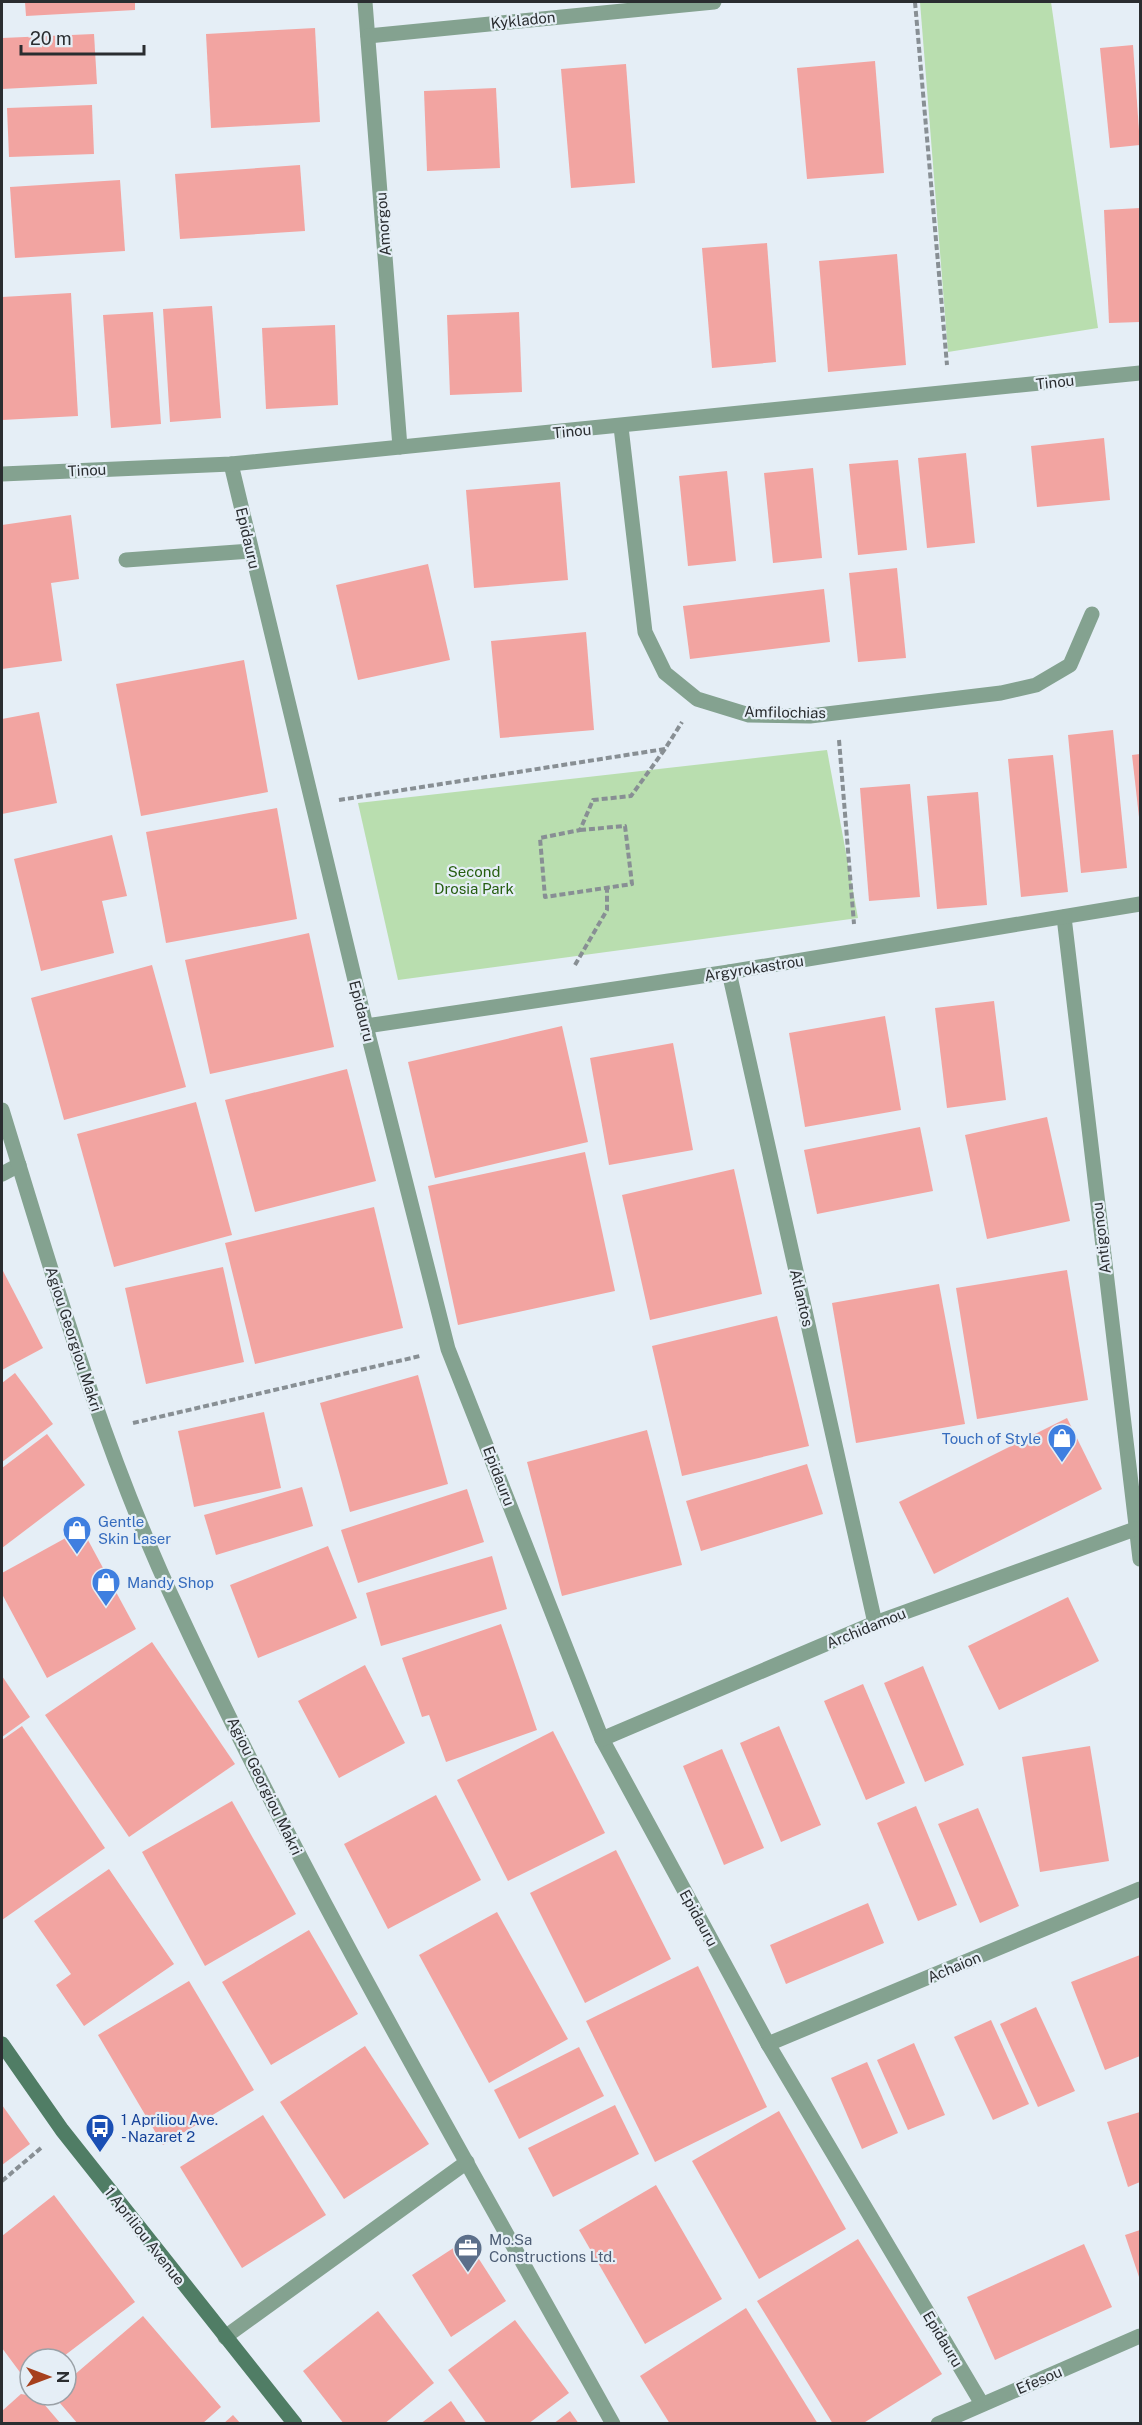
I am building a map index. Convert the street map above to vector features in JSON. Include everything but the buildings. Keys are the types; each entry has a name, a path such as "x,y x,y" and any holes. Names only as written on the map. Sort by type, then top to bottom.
{"main road":[{"name":"1 Apriliou Avenue","path":"2,2043 62,2130 296,2424"}],"street":[{"name":"Amorgou","path":"365,2 400,447"},
{"name":"Kykladon","path":"368,36 714,2"},
{"name":"Tinou","path":"2,474 231,464 1140,373"},
{"name":"Amfilochias","path":"621,426 645,632 665,673 697,699 748,715 810,716 1001,693 1036,685 1070,665 1092,614"},
{"name":"Epidauru","path":"231,464 366,1026 448,1349 602,1739 768,2044 982,2404"},
{"path":"126,560 251,551"},
{"name":"Argyrokastrou","path":"366,1026 729,972 1140,904"},
{"name":"Antigonou","path":"1064,918 1140,1559"},
{"name":"Atlantos","path":"729,972 875,1623"},
{"name":"Agiou Georgiou Makri","path":"2,1110 103,1430 178,1611 314,1886 613,2424"},
{"path":"2,1174 19,1165"},
{"name":"Archidamou","path":"602,1739 875,1623 1135,1529"},
{"name":"Achaion","path":"768,2044 1140,1889"},
{"path":"225,2337 467,2162"},
{"name":"Efesou","path":"938,2424 1140,2337"}],"path":[{"path":"915,2 950,393"},
{"path":"580,830 593,800 631,796 697,699"},
{"path":"837,713 856,951"},
{"path":"312,804 665,749"},
{"path":"625,826 632,884 545,897 540,838 580,830 625,826"},
{"path":"581,994 575,965 607,910 607,887"},
{"path":"103,1430 448,1349"},
{"path":"2,2181 62,2130"}],"green space":[{"path":"920,2 1051,2 1098,328 948,352"},
{"name":"Second Drosia Park","path":"827,750 858,918 398,980 358,803"}],"place":[{"name":"Touch of Style","path":"1062,1464"},
{"name":"Gentle Skin Laser","path":"77,1556"},
{"name":"Mandy Shop","path":"106,1608"},
{"name":"1 Apriliou Ave. - Nazaret 2","path":"100,2154"},
{"name":"Mo.Sa Constructions Ltd.","path":"468,2274"}]}
